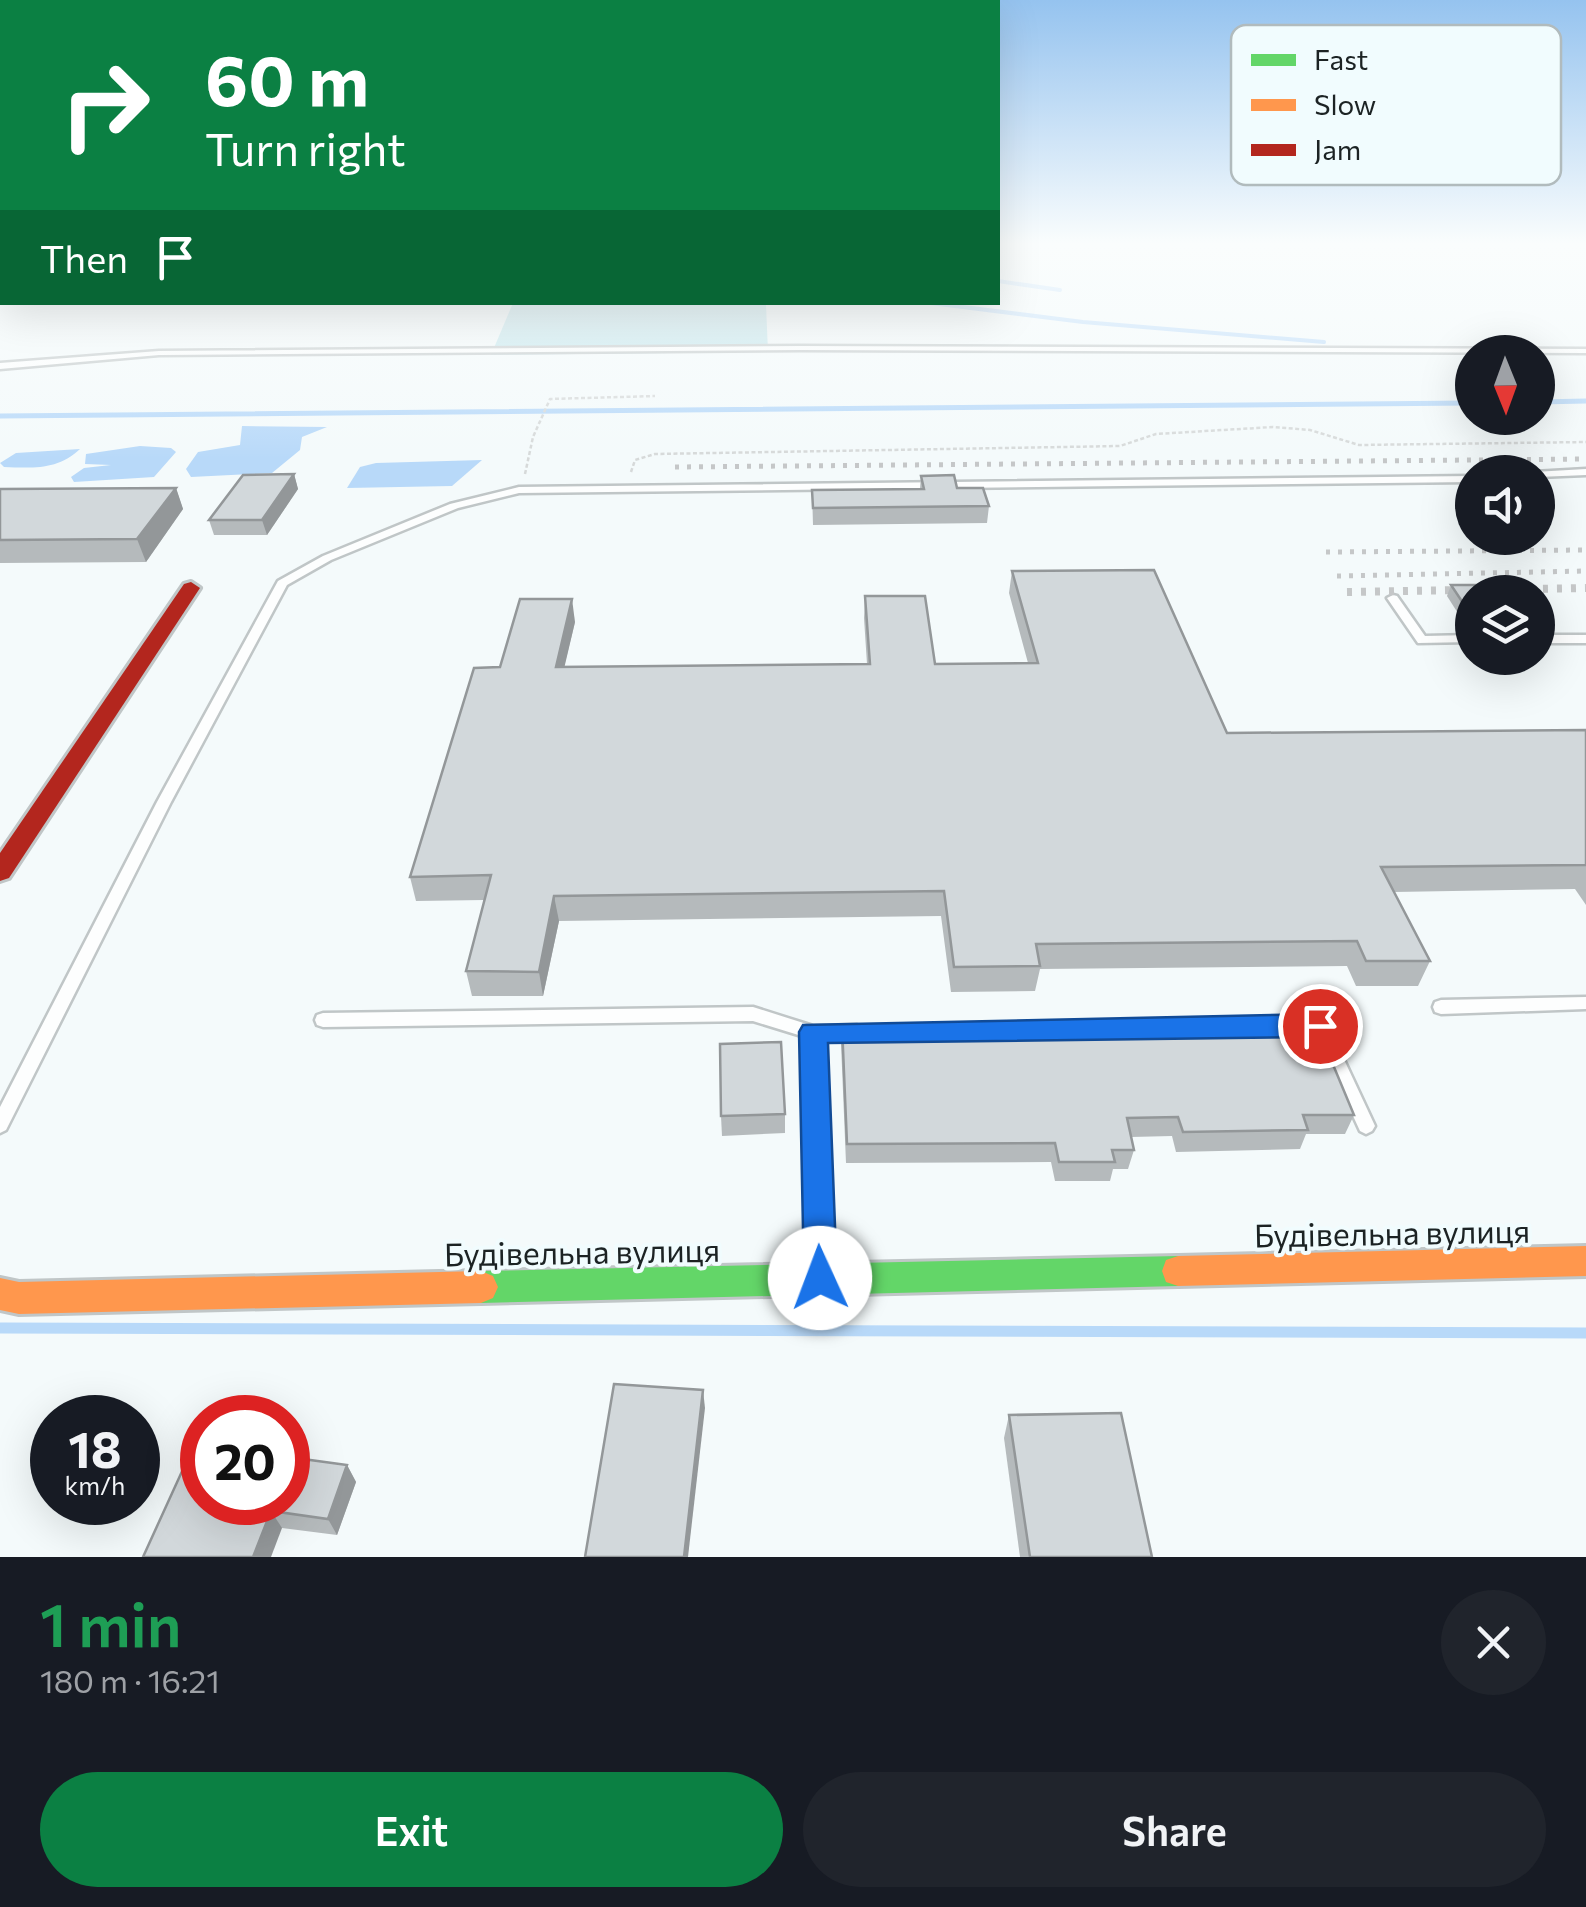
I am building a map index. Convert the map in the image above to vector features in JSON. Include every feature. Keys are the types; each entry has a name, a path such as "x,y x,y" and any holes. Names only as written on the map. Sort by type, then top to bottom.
{"street":[{"path":"0,872 191,588"},
{"name":"Будівельна вулиця","path":"0,1294 19,1298 1586,1262"}],"lane":[{"path":"0,366 160,353 764,348 1586,351"},
{"path":"1555,473 1586,472"},
{"path":"0,1125 164,802 282,584 327,558 454,506 518,490 1455,479"},
{"path":"1393,598 1422,640 1455,640"},
{"path":"1555,639 1586,638"},
{"path":"1441,1007 1586,1002"},
{"path":"323,1020 753,1014 813,1032 872,1032"},
{"path":"1281,1026 1320,1026 1366,1126"},
{"path":"813,1032 820,1278"}],"path":[{"path":"518,490 533,436 550,399 655,396"},
{"path":"644,487 629,469 636,460 655,454 1120,446 1156,434 1273,427 1310,430 1359,445 1586,442"}],"shaded area":[{"path":"508,314 766,314 768,352 491,355"},
{"path":"242,426 327,427 302,437 300,450 272,473 191,477 186,469 198,452 240,445"},
{"path":"140,446 171,448 176,452 154,477 74,482 71,477 84,468 111,465 85,464 86,454"},
{"path":"80,449 63,461 45,466 4,467 0,463 16,453"},
{"path":"482,460 452,486 347,488 360,467 376,463"}],"building":[{"path":"294,474 262,520 209,520 243,475"},
{"path":"954,475 957,488 983,488 989,506 813,508 812,490 924,489 921,476"},
{"path":"176,488 137,539 0,540 0,489"},
{"path":"1154,570 1227,733 1586,730 1586,865 1381,867 1430,961 1366,961 1357,941 1036,944 1040,966 954,967 944,891 554,896 539,972 466,971 491,875 410,877 474,668 500,667 520,599 572,599 556,667 870,664 865,596 925,596 935,664 1038,663 1012,571"},
{"path":"1314,1019 1354,1115 1303,1115 1308,1130 1183,1132 1178,1117 1127,1118 1134,1150 1112,1150 1115,1162 1059,1162 1055,1143 847,1144 842,1025"},
{"path":"781,1042 785,1114 721,1116 720,1044"},
{"path":"614,1384 703,1390 684,1557 585,1557"},
{"path":"1121,1413 1152,1557 1030,1557 1009,1415"},
{"path":"310,1460 347,1465 328,1519 310,1516"},
{"path":"180,1476 180,1525 266,1525 253,1557 143,1557"}],"waterway":[{"path":"1016,314 1324,342"},
{"path":"1555,402 1586,401"},
{"path":"0,416 1455,403"},
{"path":"0,1328 1586,1333"}],"railway":[{"path":"675,467 1586,459"},
{"path":"1326,552 1586,550"},
{"path":"1337,576 1586,571"},
{"path":"1347,592 1586,588"}],"traffic: fast":[{"path":"481,1287 1178,1271"}],"traffic: slow":[{"path":"1178,1271 1586,1261"},
{"path":"0,1294 19,1298 481,1287"}],"traffic: jam":[{"path":"0,872 191,588"}],"route":[{"path":"820,1278 813,1032 1320,1026"}]}
